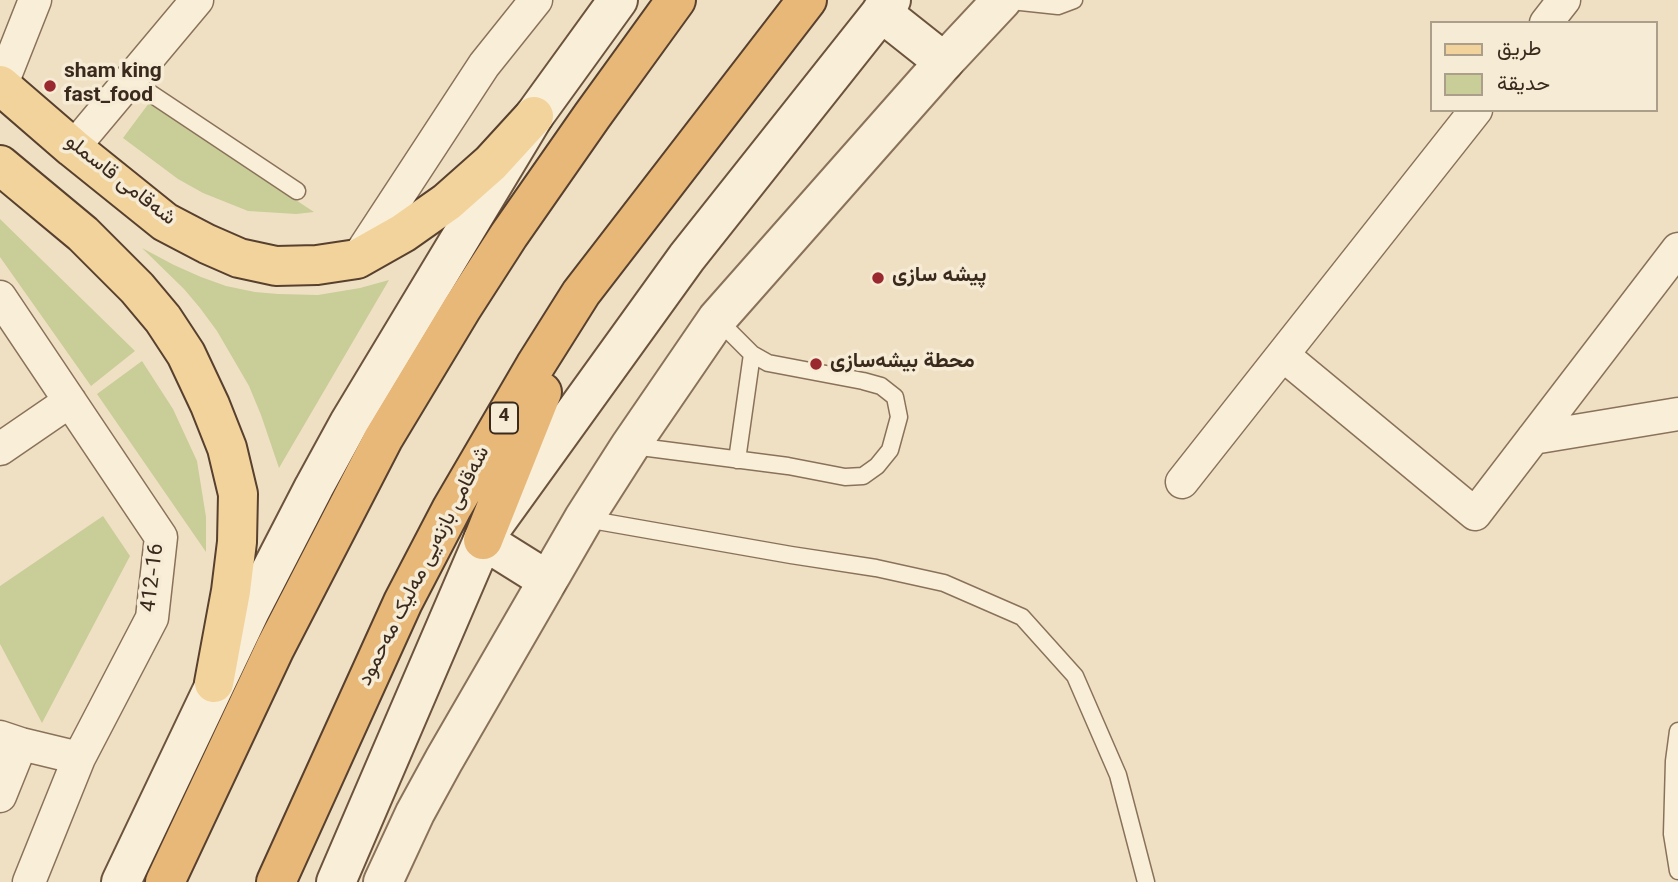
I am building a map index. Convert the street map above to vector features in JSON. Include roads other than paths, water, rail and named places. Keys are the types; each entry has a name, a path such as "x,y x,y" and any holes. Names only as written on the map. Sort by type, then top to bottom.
{"highway":[{"path":"165,882 275,649 383,439 509,235 676,0"},
{"name":"شەقامی بازنەیی مەلیک مەحمود","path":"276,882 403,602 452,508 494,436 581,293 807,0"},
{"path":"483,540 581,293"}],"main road":[{"path":"121,882 214,683 349,423 534,116 618,0"},
{"path":"383,882 421,802 547,580 630,446 717,319 1002,0"},
{"path":"336,882 483,540 687,257 886,6 944,62"},
{"name":"شەقامی قاسملو","path":"1,85 73,148 165,222 239,258 276,266 317,265 357,259 403,233 447,202 491,163 534,116"},
{"path":"32,190 73,148"},
{"path":"0,165 83,234 137,288 163,319 186,354 210,405 227,448 238,494 237,542 231,591 214,683"},
{"path":"483,540 547,580"}],"street":[{"path":"1,85 36,0"},
{"path":"73,148 196,0"},
{"path":"357,259 484,65 536,0"},
{"path":"1548,21 1564,0"},
{"path":"1182,482 1474,112"},
{"path":"1283,355 1475,514 1678,249"},
{"name":"412-16","path":"0,297 161,537 152,618 79,758 29,882"},
{"path":"0,449 70,401"},
{"path":"1533,438 1678,414"},
{"path":"0,796 11,741 79,758"}],"lane":[{"path":"1002,0 1058,6 1074,0"},
{"path":"130,79 297,191"},
{"path":"630,446 845,477 863,476 877,467 890,450 899,417 895,397 881,386 768,363 752,354 717,319"},
{"path":"737,460 752,354"},
{"path":"584,518 876,568 944,583 1022,617 1075,676 1118,775 1146,882"},
{"path":"1678,731 1674,761 1672,834 1678,871"}],"place":[{"name":"sham king fast_food","path":"50,86"},
{"name":"پیشه سازی","path":"878,278"},
{"name":"محطة بیشەسازی","path":"816,364"}]}
